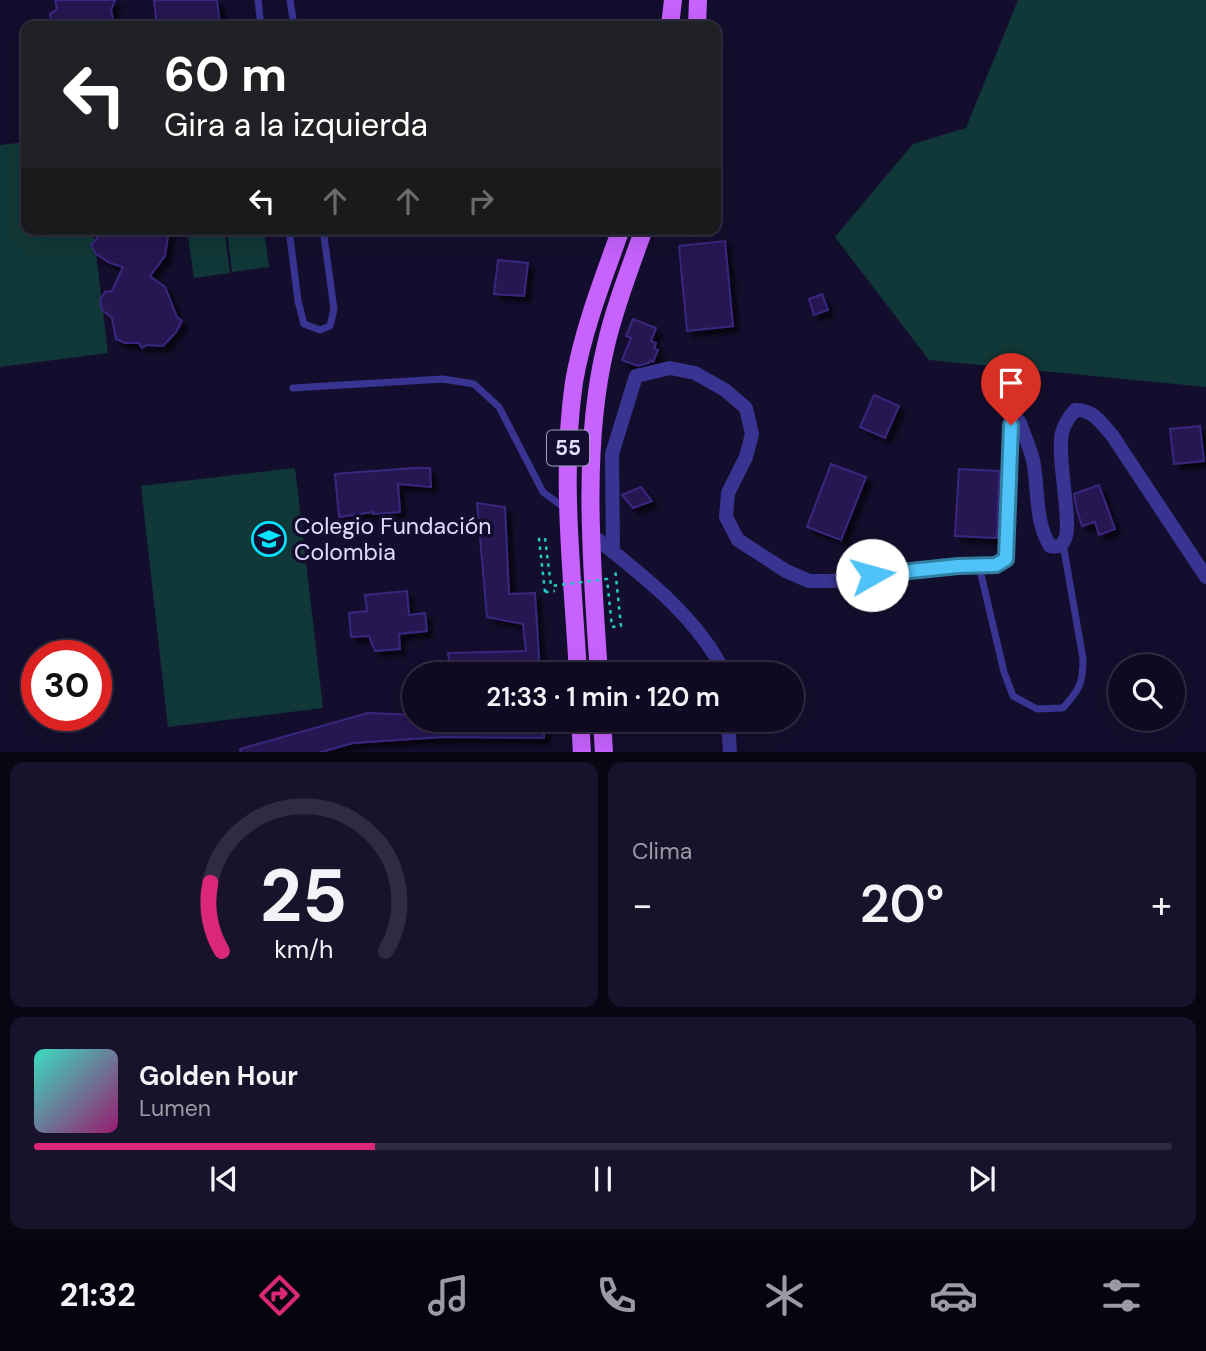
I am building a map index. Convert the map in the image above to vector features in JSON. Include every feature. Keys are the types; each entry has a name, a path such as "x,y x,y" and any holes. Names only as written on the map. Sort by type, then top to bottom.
{"main road":[{"path":"671,21 673,0"},
{"path":"697,21 698,0"},
{"name":"55","path":"577,662 568,510 569,428 575,379 593,311 619,235"},
{"name":"55","path":"598,662 592,434 599,382 617,305 642,235"},
{"path":"581,732 582,752"},
{"path":"603,732 604,752"}],"street":[{"path":"613,552 612,454 636,376 670,368 695,373 710,380 746,408 752,434 746,457 728,494 726,517 738,540 786,571 809,581 996,565 1006,559 1010,434 1014,421 1018,420 1033,460 1041,525 1045,537 1050,546 1063,544 1067,517 1061,479 1062,435 1068,418 1075,410 1084,410 1093,415 1112,435 1206,577"},
{"path":"593,536 691,621 719,662"},
{"path":"729,732 730,752"}],"lane":[{"path":"257,0 260,21"},
{"path":"290,0 293,21"},
{"path":"290,235 298,300 304,324 320,330 330,326 334,309 324,235"},
{"path":"293,388 443,379 474,384 499,407 543,492 568,510"},
{"path":"979,565 1004,672 1013,696 1037,709 1063,708 1079,690 1083,677 1083,659 1063,544"}],"path":[{"path":"545,592 539,539 545,538 551,586 607,579 612,627 621,626 615,568"}],"green space":[{"path":"1018,0 1206,0 1206,387 929,360 835,237 913,144 966,128"},
{"path":"21,143 21,235 94,235 108,353 0,367 0,145"},
{"path":"188,235 225,235 230,273 194,278"},
{"path":"228,235 265,235 269,267 232,272"},
{"path":"295,468 323,708 168,727 141,486"}],"building":[{"path":"55,0 115,0 111,10 112,21 51,21 50,14 57,9"},
{"path":"154,0 217,0 219,21 156,21"},
{"path":"100,235 168,235 165,256 150,276 165,287 177,317 182,321 163,346 147,345 142,348 139,343 125,343 116,339 112,318 102,310 100,300 105,292 112,291 123,267 96,254 91,245"},
{"path":"725,241 733,326 687,331 679,246"},
{"path":"498,260 528,263 524,296 494,294"},
{"path":"822,294 828,310 814,315 809,299"},
{"path":"633,319 656,328 651,341 656,343 654,349 658,350 653,362 650,360 649,363 638,366 622,360 631,338 626,336"},
{"path":"874,395 899,406 885,438 860,427"},
{"path":"1200,426 1204,461 1174,464 1170,429"},
{"path":"831,464 866,477 841,540 807,527"},
{"path":"430,468 431,487 398,484 400,512 373,512 339,517 335,474"},
{"path":"959,469 999,471 997,538 955,536"},
{"path":"1099,485 1115,529 1099,535 1095,522 1082,526 1074,494"},
{"path":"641,487 652,501 633,508 622,495"},
{"path":"477,503 505,507 509,594 535,593 539,662 449,662 448,653 526,651 523,624 487,617"},
{"path":"407,591 409,615 425,613 427,631 399,634 400,649 375,651 369,636 351,637 349,613 367,611 365,595"},
{"path":"368,713 402,714 402,732 544,732 544,738 443,737 353,743 322,752 241,752 240,749"}],"place":[{"name":"Colegio Fundación Colombia","path":"269,539"}],"route":[{"path":"872,575 996,565 1006,559 1011,425"}]}
